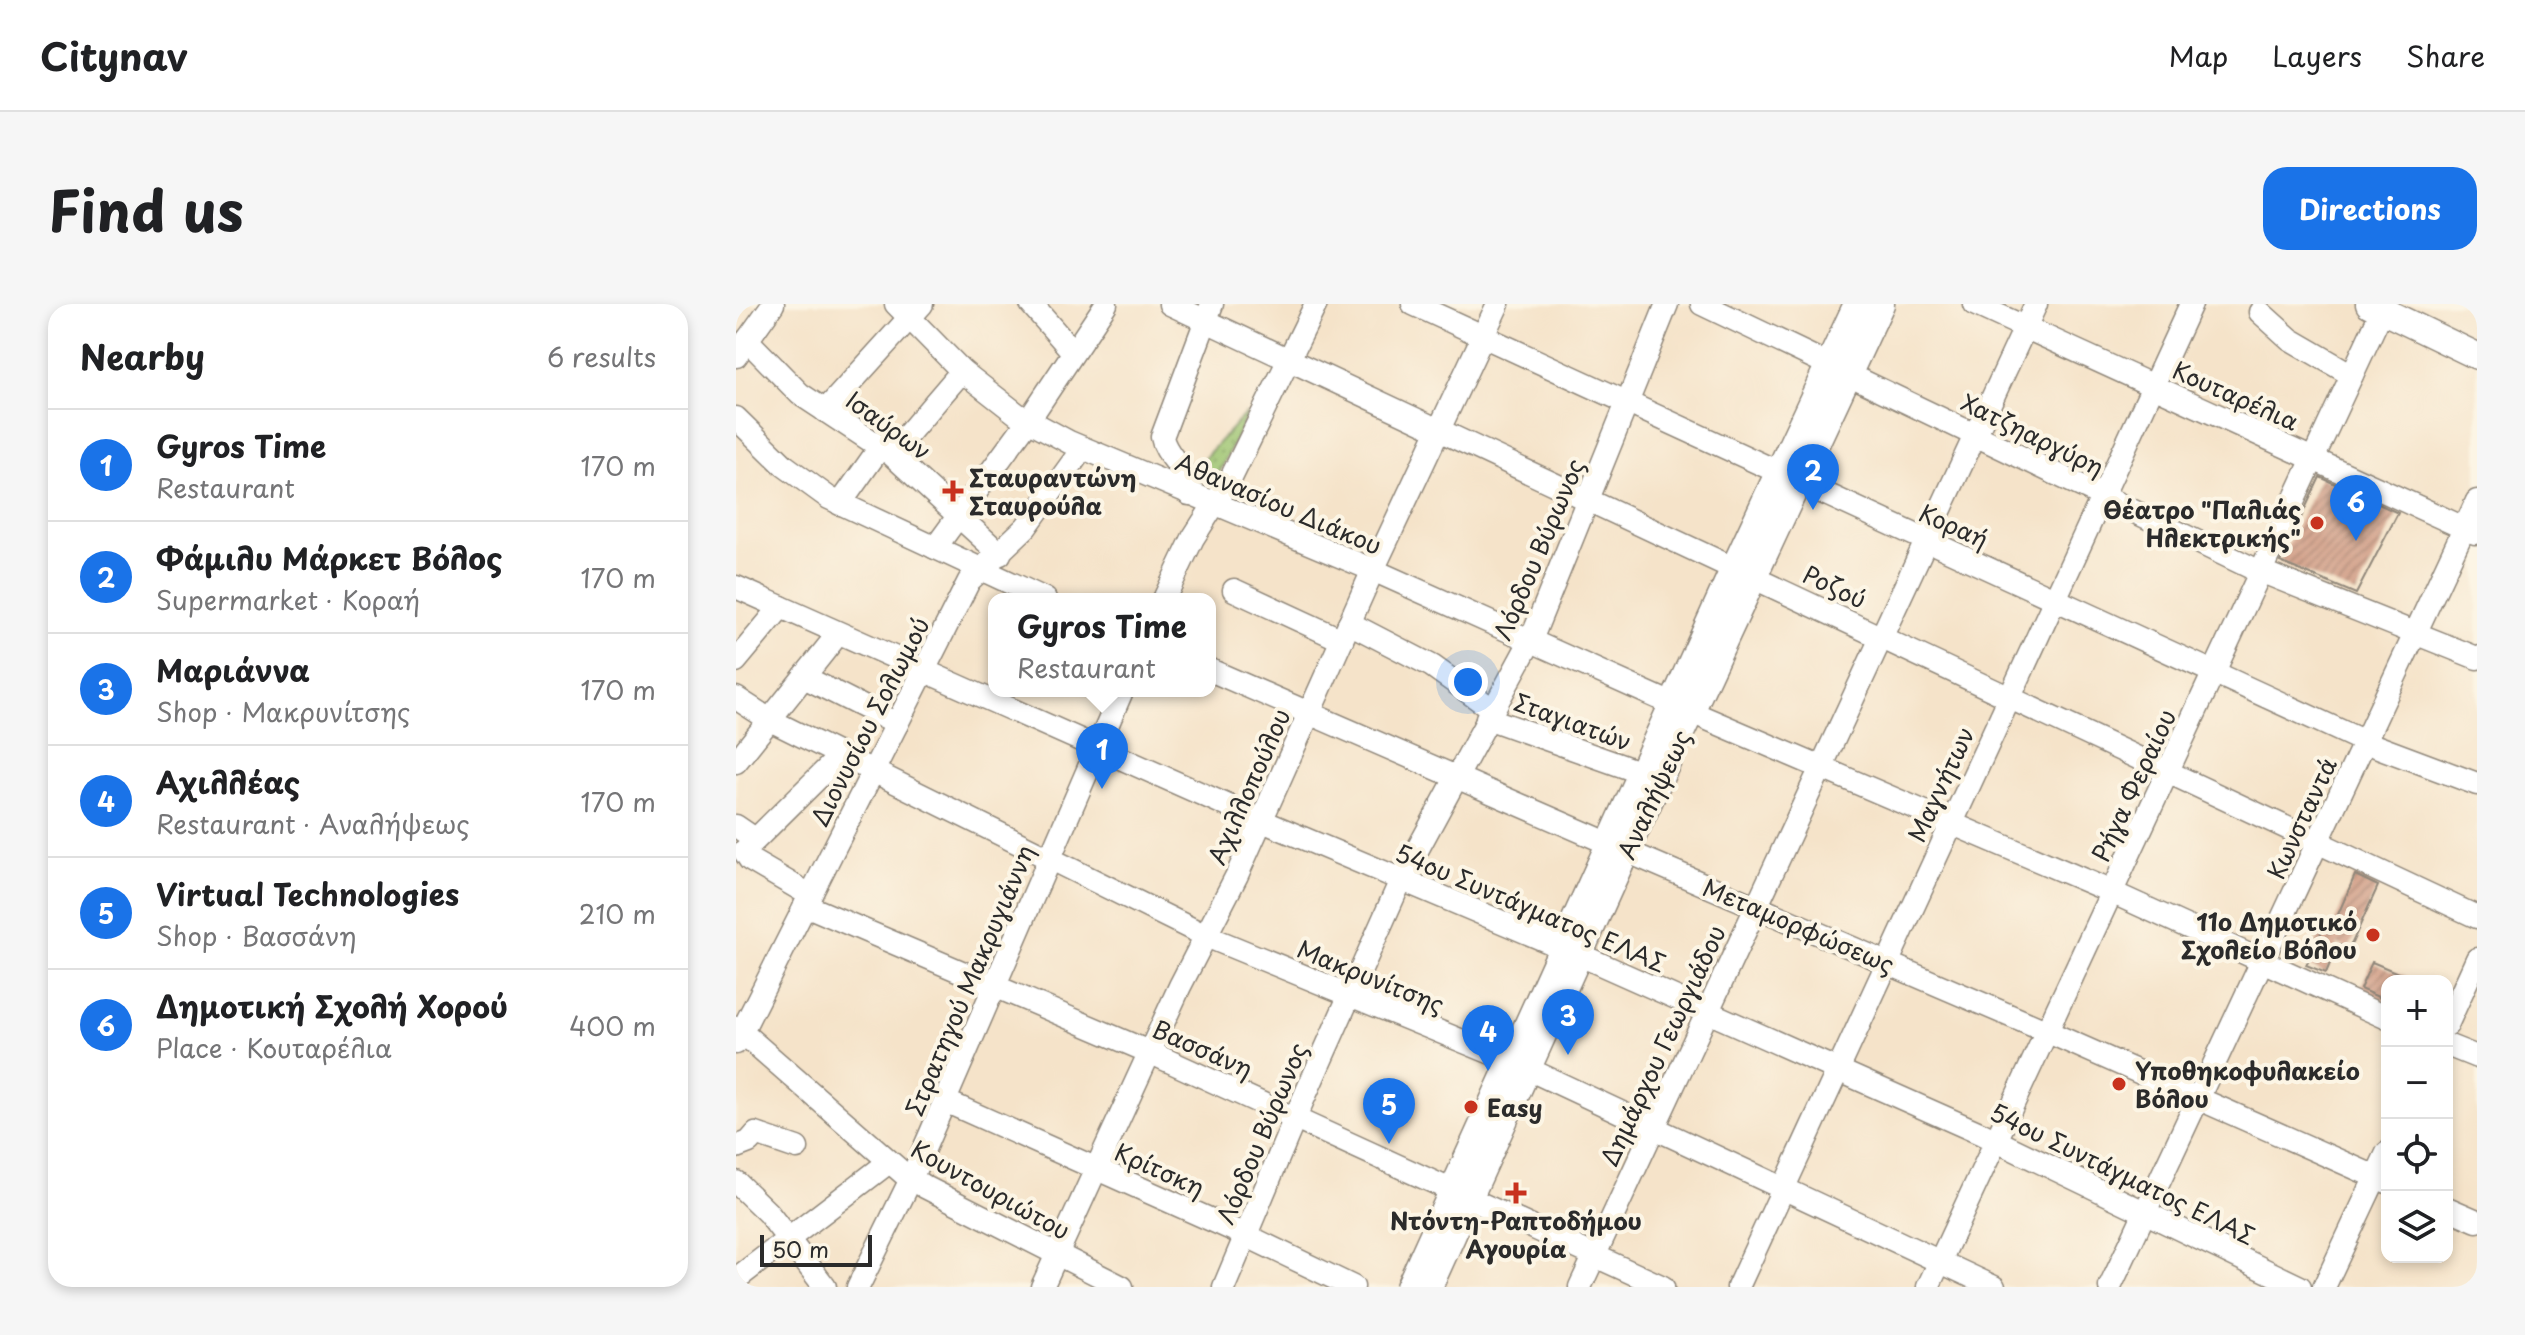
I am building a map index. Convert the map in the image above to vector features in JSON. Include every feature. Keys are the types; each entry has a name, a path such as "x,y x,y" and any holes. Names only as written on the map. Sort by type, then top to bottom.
{"main road":[{"name":"Αναλήψεως","path":"1409,1287 1461,1194 1838,368 1857,304"},
{"name":"Αναλήψεως","path":"1838,368 1881,304"},
{"path":"2379,306 2477,356"},
{"name":"Αναλήψεως","path":"1618,847 1642,773 1682,708"},
{"name":"Αναλήψεως","path":"1429,1287 1461,1194"}],"street":[{"path":"742,348 773,304"},
{"path":"1031,304 1073,352"},
{"path":"935,548 1028,421 1106,304"},
{"name":"Ροζού","path":"1170,304 1208,313 1288,359 2477,917"},
{"path":"1167,593 1193,538 1231,478 1316,304"},
{"name":"Κοραή","path":"1413,304 2365,742 2477,784"},
{"name":"Αχιλλοπούλου","path":"1042,1287 1149,1052 1237,875 1373,570 1498,304"},
{"name":"Λόρδου Βύρωνος","path":"1224,1287 1401,880 1531,640 1667,304"},
{"name":"Χατζηαργύρη","path":"1702,304 2260,572 2477,658"},
{"name":"Κουταρέλια","path":"1974,304 2471,531"},
{"name":"Δημάρχου Γεωργιάδου","path":"1580,1287 2036,304"},
{"name":"Μαγνήτων","path":"1738,1287 2191,304"},
{"name":"Ρήγα Φεραίου","path":"1928,1287 2352,375 2379,306"},
{"path":"825,411 909,308"},
{"name":"Αθανασίου Διάκου","path":"909,308 962,371 1028,421 1083,448 1373,570 1819,768 2112,892 2381,1015"},
{"path":"2260,312 2290,339 2352,375"},
{"path":"1189,494 1184,471 1163,444 1162,437 1208,313"},
{"name":"Ισαύρων","path":"742,348 825,411 886,450 1000,554"},
{"path":"840,504 886,450 962,371"},
{"path":"736,418 794,474 840,504 1032,593"},
{"name":"Διονυσίου Σολωμού","path":"738,1034 969,581 1026,527 1083,448"},
{"name":"Κωνσταντά","path":"2110,1287 2415,634 2471,531 2477,501"},
{"name":"54ου Συντάγματος ΕΛΑΣ","path":"736,587 1260,820 1707,1011 1997,1141 2300,1287"},
{"name":"Σταγιατών","path":"1234,590 1432,666 1490,713 1642,773"},
{"path":"736,661 781,607"},
{"path":"736,762 838,634"},
{"name":"Μεταμορφώσεως","path":"1216,673 2048,1032 2381,1180"},
{"path":"804,677 897,724"},
{"name":"Στρατηγού Μακρυγιάννη","path":"858,1287 911,1179 1119,697"},
{"name":"Μακρυνίτσης","path":"736,698 770,720 1206,936 1519,1065 1994,1287"},
{"path":"745,833 841,755"},
{"name":"Βασσάνη","path":"745,833 744,851 747,857 807,900 1663,1287"},
{"path":"2453,1012 2477,959"},
{"name":"Κουντουριώτου","path":"738,1034 911,1179 1122,1287"},
{"path":"2452,1047 2477,1057"},
{"name":"Κρίτσκη","path":"945,1101 1245,1235 1353,1287"},
{"path":"736,1147 749,1142 756,1134 797,1148"},
{"path":"736,1279 889,1162"},
{"path":"2324,1287 2381,1180"},
{"path":"736,1182 764,1208 825,1287"},
{"path":"2453,1211 2477,1221"}],"green space":[{"path":"1245,414 1215,482 1195,473 1195,468"}],"building":[{"path":"2320,477 2398,513 2356,594 2280,562"},
{"path":"2355,875 2378,886 2352,943 2347,948 2338,944 2326,973 2306,965 2323,929 2330,933"},
{"path":"2372,962 2403,975 2381,975 2381,998 2360,989"}],"place":[{"name":"Σταυραντώνη Σταυρούλα","path":"953,491"},
{"name":"Φάμιλυ Μάρκετ Βόλος","path":"1813,510"},
{"name":"Θέατρο \"Παλιάς Ηλεκτρικής\"","path":"2317,523"},
{"name":"Δημοτική Σχολή Χορού","path":"2356,541"},
{"name":"Gyros Time","path":"1102,789"},
{"name":"11ο Δημοτικό Σχολείο Βόλου","path":"2373,935"},
{"name":"Μαριάννα","path":"1568,1055"},
{"name":"Αχιλλέας","path":"1488,1071"},
{"name":"Υποθηκοφυλακείο Βόλου","path":"2119,1084"},
{"name":"Easy","path":"1471,1107"},
{"name":"Virtual Technologies","path":"1389,1144"},
{"name":"Ντόντη-Ραπτοδήμου Αγουρία","path":"1516,1193"}]}
